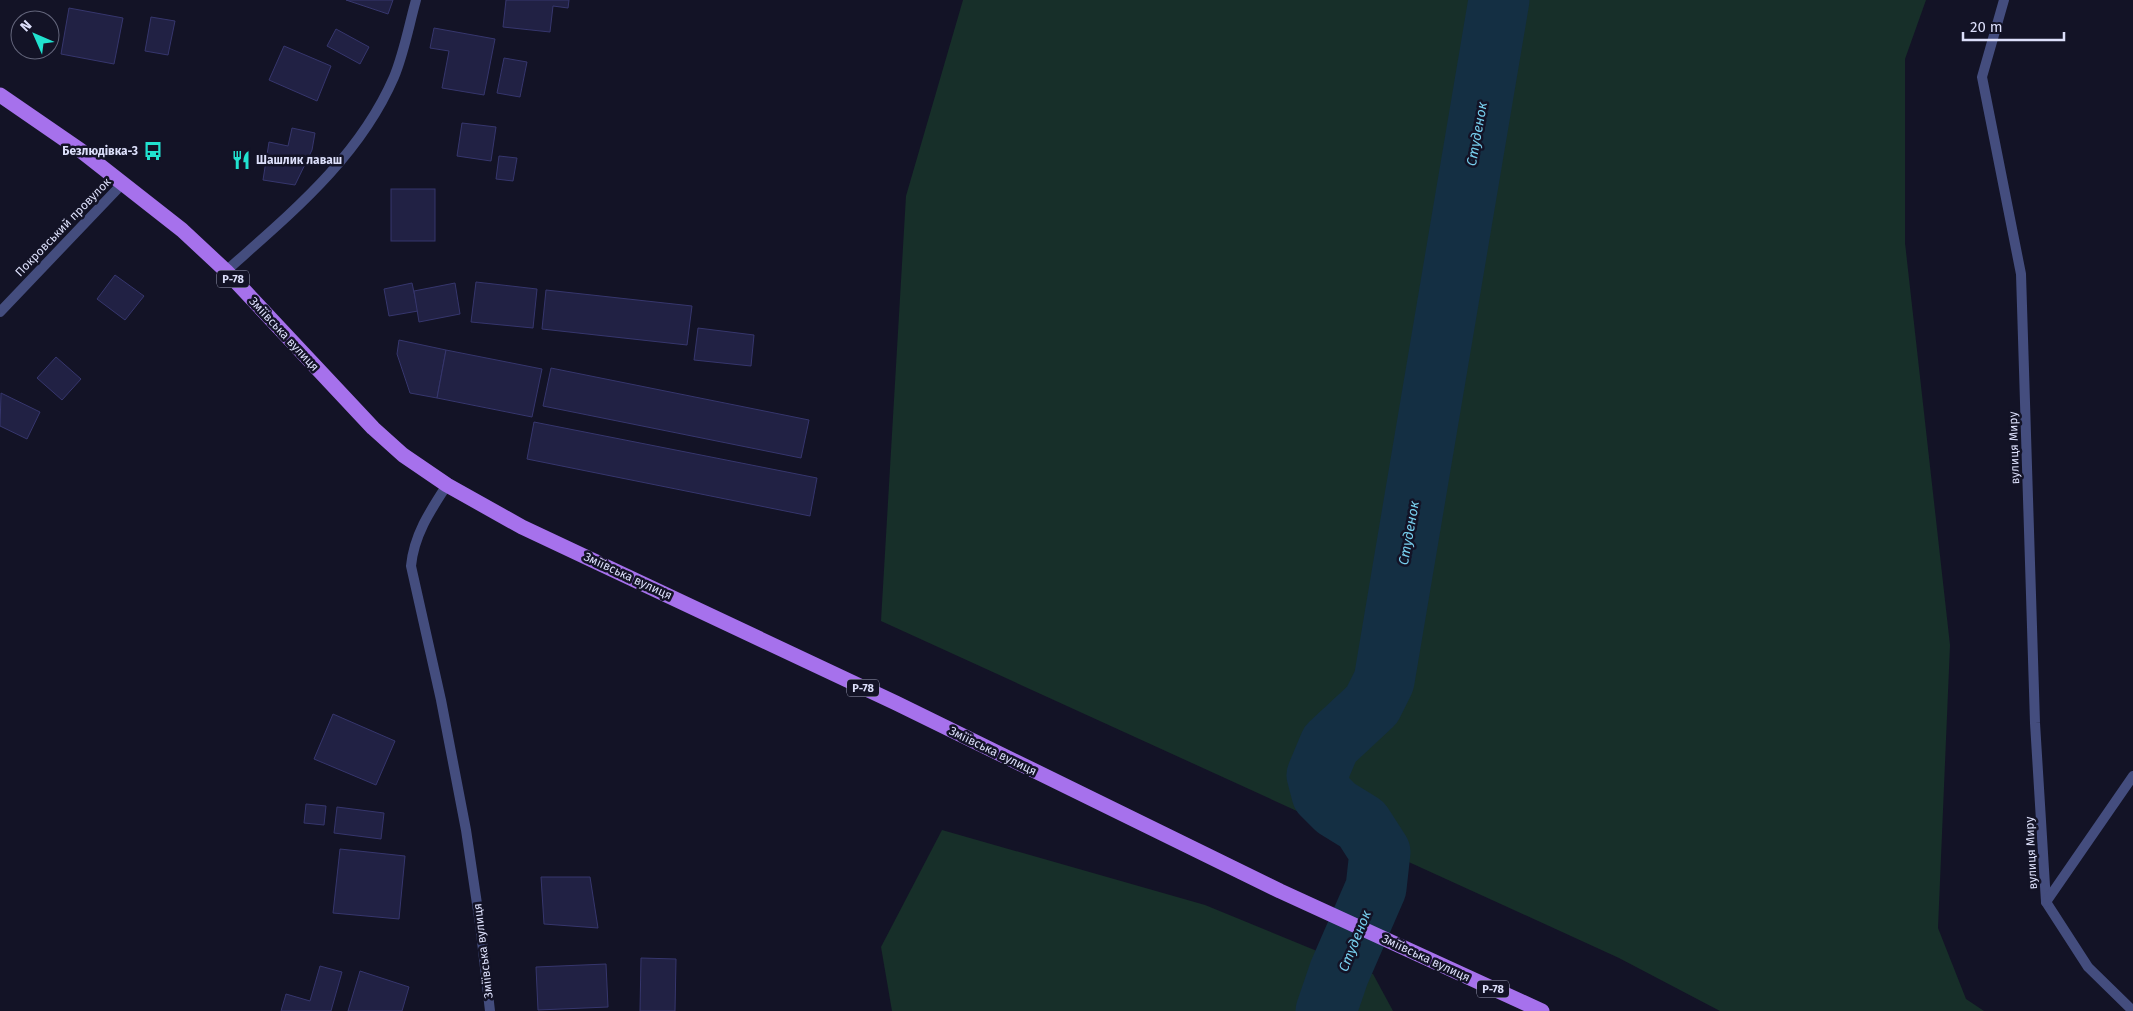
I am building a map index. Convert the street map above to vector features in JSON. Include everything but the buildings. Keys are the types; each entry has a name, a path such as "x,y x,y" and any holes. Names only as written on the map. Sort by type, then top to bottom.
{"main road":[{"name":"Зміївська вулиця","path":"0,95 124,182 182,230 226,271 373,428 403,455 447,485 522,526 896,703 1280,891 1542,1011"}],"street":[{"path":"226,271 301,204 328,178 348,154 369,124 394,75 416,0"},
{"name":"вулиця Миру","path":"2004,0 1982,77 2020,274 2035,723 2046,902"},
{"name":"Покровський провулок","path":"0,312 124,182"},
{"name":"Зміївська вулиця","path":"447,485 424,520 412,552 411,566 441,700 466,830 480,924 490,1011"},
{"path":"2133,776 2046,902 2088,967 2133,1011"}],"green space":[{"path":"963,0 1926,0 1905,59 1905,243 1950,645 1938,928 1966,999 1984,1011 1720,1011 1619,958 881,621 906,196"},
{"path":"942,830 1205,905 1373,974 1393,1011 892,1011 881,947"}],"waterway":[{"name":"Студенок","path":"1326,1011 1339,973 1376,888 1380,852 1362,824 1336,808 1322,794 1317,775 1330,744 1372,705 1384,681 1499,0"}],"place":[{"name":"Безлюдівка-3","path":"153,151"},
{"name":"Шашлик лаваш","path":"241,160"}]}
